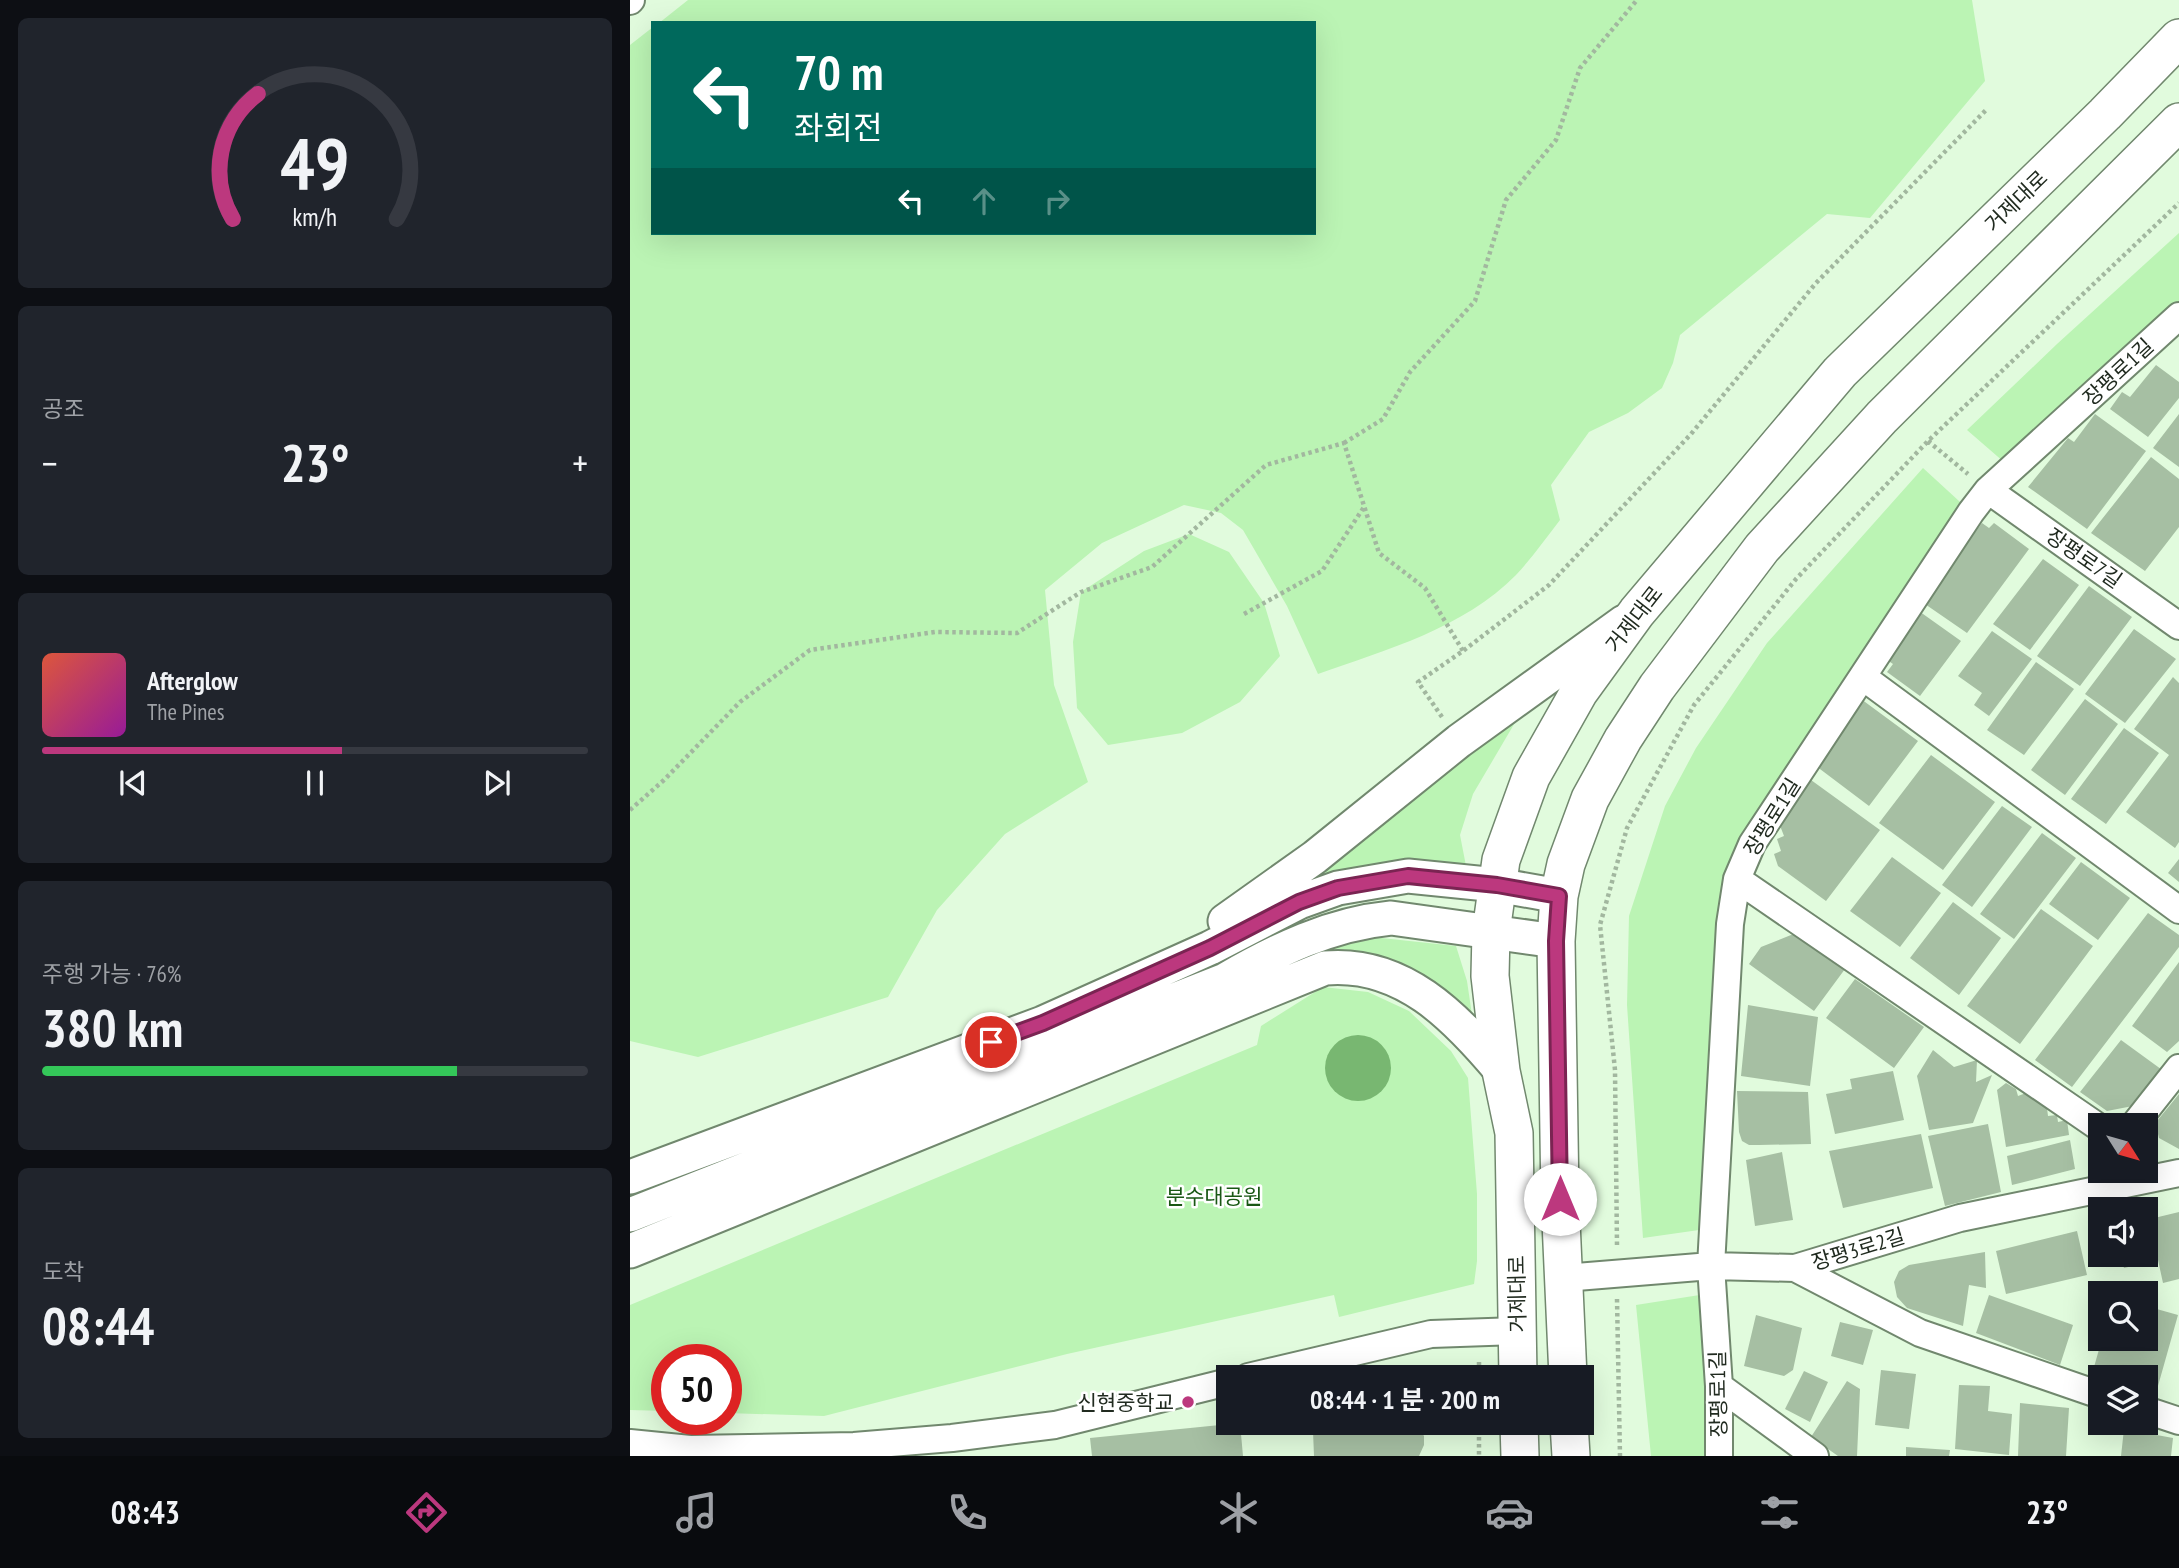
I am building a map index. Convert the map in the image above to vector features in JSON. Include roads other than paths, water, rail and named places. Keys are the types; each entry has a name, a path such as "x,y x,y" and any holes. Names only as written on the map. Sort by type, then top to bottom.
{"main road":[{"name":"거제대로","path":"1518,1365 1514,1133 1501,1071 1490,976 1491,932 1501,860 1531,777 1579,692 1637,612 1840,372 2105,114 2179,38"},
{"path":"1568,1365 1560,1199 1556,941 1559,896 1566,864 1590,799 1623,738 1657,687 1762,548 1882,417 2179,122"},
{"path":"1519,1435 1520,1456"},
{"path":"1570,1435 1571,1456"}],"street":[{"name":"장평로1길","path":"1718,1456 1719,1385 1711,1266 1730,924 1737,879 1752,844 1971,512 1989,490 2176,324"},
{"name":"장평로7길","path":"1989,490 2179,625"},
{"path":"1153,972 1315,857 1458,741 1637,612"},
{"path":"1863,677 2179,910"},
{"path":"630,1177 1043,1023 1210,948 1299,902 1338,888 1408,876 1497,885 1559,896"},
{"path":"1737,879 2088,1120"},
{"path":"630,1215 1225,980 1295,943 1336,929 1391,918 1556,941"},
{"path":"630,1251 1325,968 1363,968 1385,974 1407,985 1455,1019 1501,1071"},
{"path":"2143,1113 2179,1068"},
{"name":"장평3로2길","path":"2158,1174 2179,1173"},
{"name":"장평3로2길","path":"1564,1278 1711,1266 1795,1268 1960,1218 2104,1183"},
{"path":"1795,1268 1920,1333 2088,1391"},
{"path":"1299,1365 1431,1334 1517,1331"},
{"path":"630,1443 704,1449 854,1446 952,1438 1055,1425 1216,1385"},
{"path":"1719,1385 1815,1456"},
{"path":"2158,1414 2179,1421"}],"place":[{"name":"신현중학교","path":"1188,1402"}],"park label":[{"name":"분수대공원","path":"1214,1196"}]}
